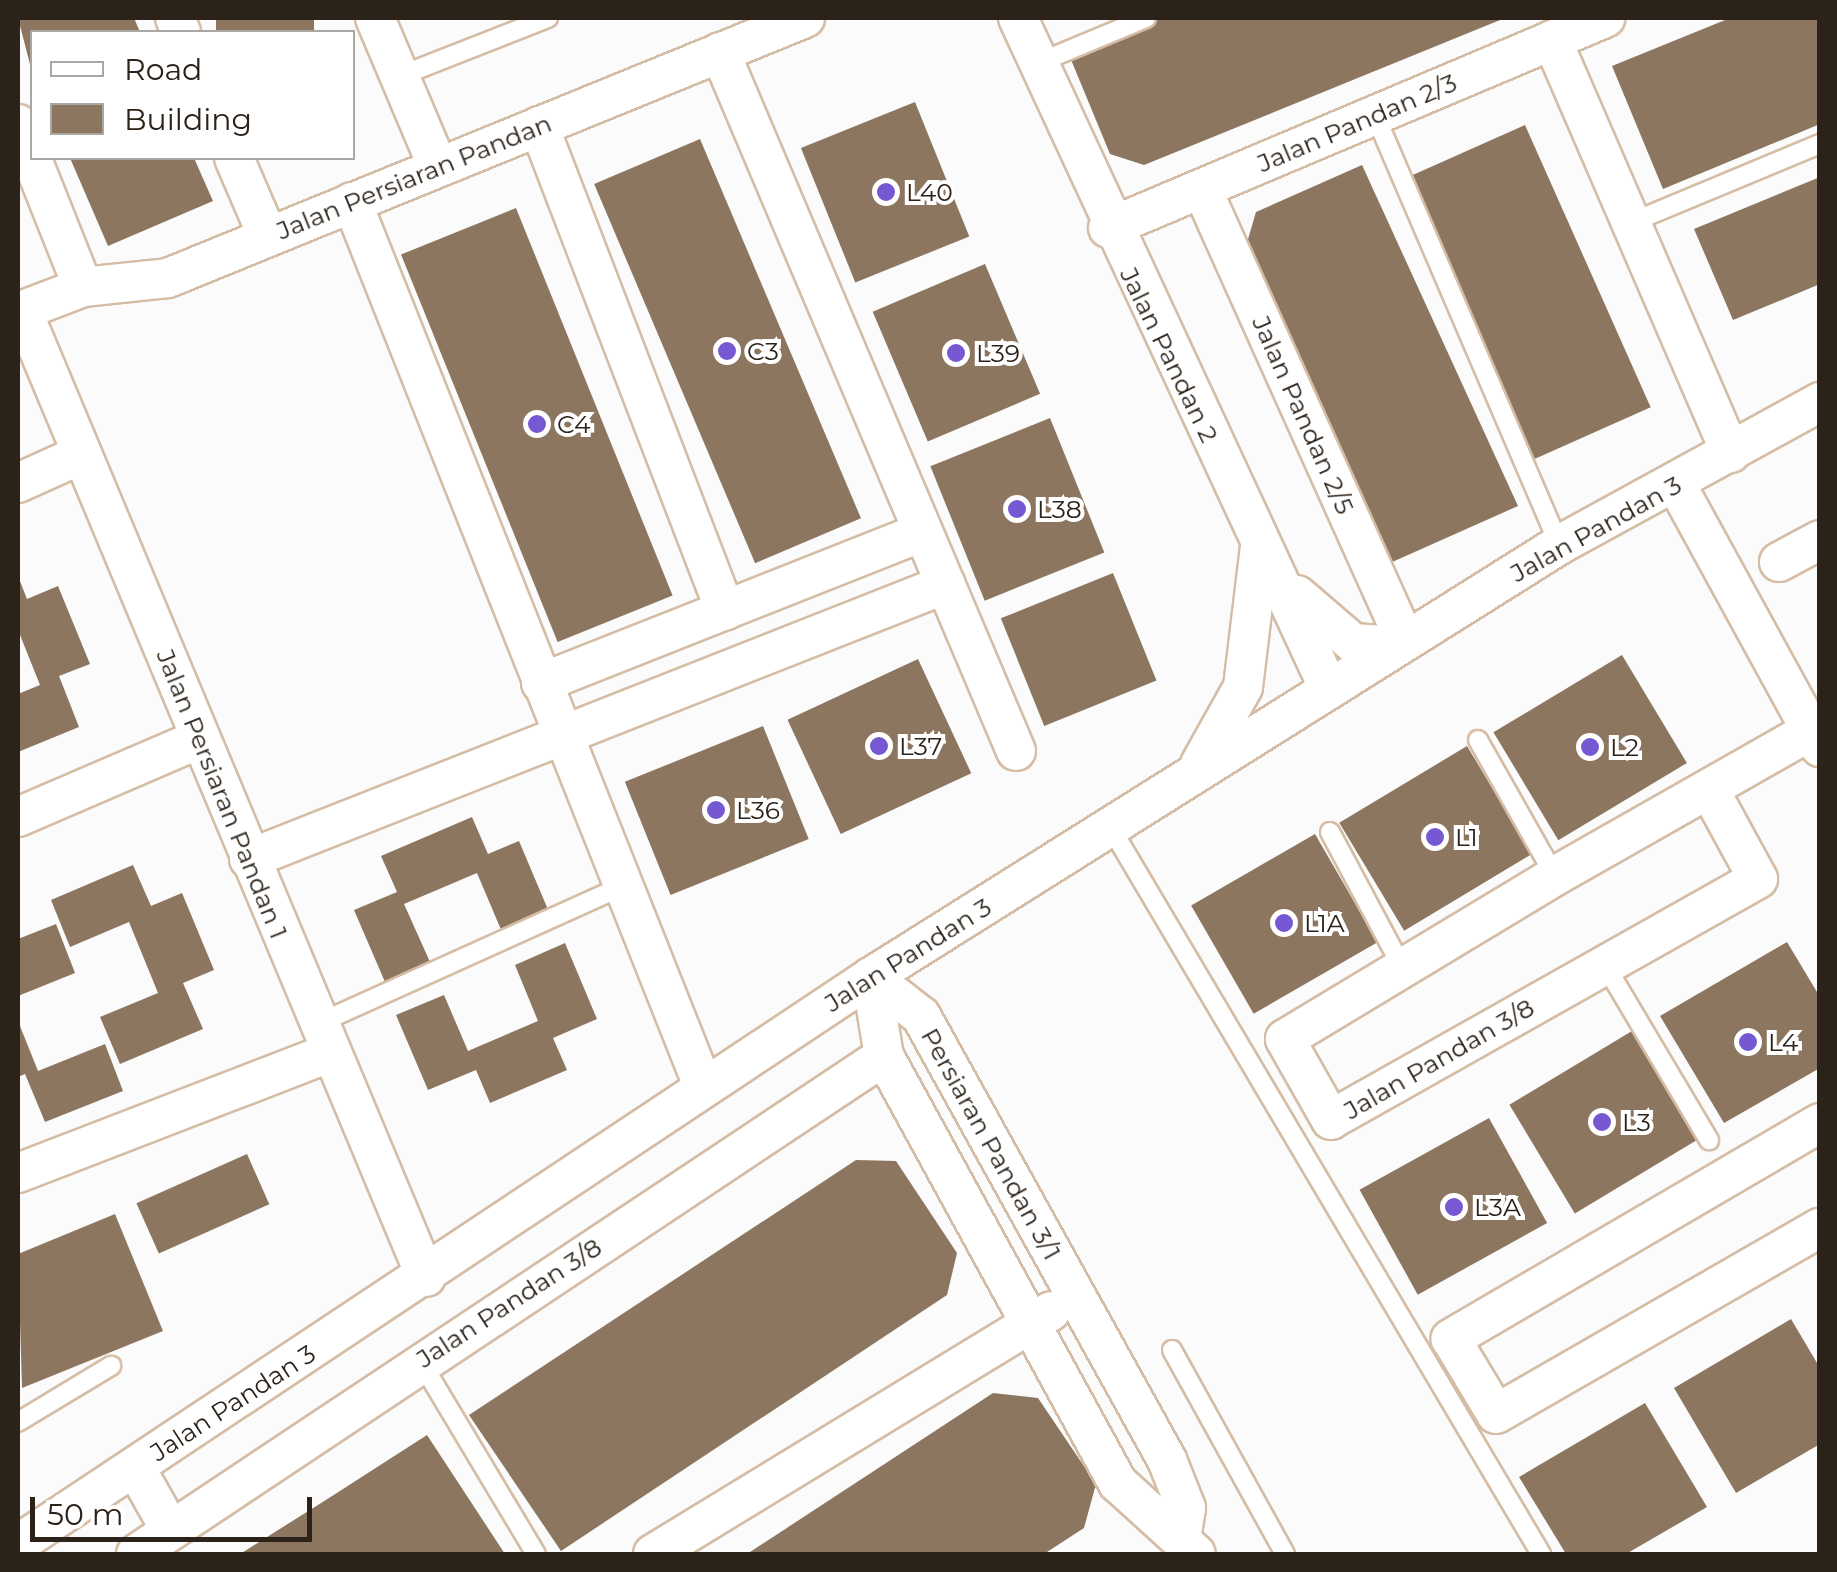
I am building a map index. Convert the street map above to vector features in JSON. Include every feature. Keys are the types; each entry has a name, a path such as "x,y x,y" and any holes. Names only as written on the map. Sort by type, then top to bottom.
{"street":[{"path":"376,18 438,167"},
{"name":"Jalan Persiaran Pandan","path":"20,311 83,286 168,278 805,18"},
{"name":"Jalan Pandan 2","path":"1018,18 1108,228 1329,689"},
{"name":"Jalan Pandan 2/3","path":"1108,228 1605,18"},
{"path":"1552,40 1732,453"},
{"path":"720,52 918,534 946,584 1016,752"},
{"path":"18,124 30,154"},
{"path":"540,126 726,610"},
{"path":"32,160 83,286"},
{"path":"235,160 268,237"},
{"name":"Jalan Pandan 2/5","path":"1202,189 1401,644"},
{"path":"352,202 703,1086"},
{"name":"Jalan Persiaran Pandan 1","path":"20,311 426,1277"},
{"name":"Jalan Pandan 3","path":"18,1544 426,1277 703,1086 870,977 1558,545 1820,402"},
{"path":"18,483 82,454"},
{"path":"1676,484 1815,739"},
{"path":"541,683 918,534"},
{"path":"1779,562 1820,540"},
{"path":"1260,544 1330,630 1353,643 1401,644"},
{"path":"1191,776 1243,688 1260,544"},
{"path":"249,859 946,584"},
{"path":"18,817 199,739"},
{"name":"Jalan Pandan 3/8","path":"1709,789 1758,879 1331,1120 1286,1039 1709,789 1815,739"},
{"name":"Persiaran Pandan 3/1","path":"870,977 884,1056 1118,1483 1189,1544"},
{"name":"Persiaran Pandan 3/1","path":"870,977 921,1016 1167,1460 1186,1508 1189,1544"},
{"path":"18,1174 323,1038"},
{"name":"Jalan Pandan 3/8","path":"136,1554 884,1056"},
{"path":"1820,1123 1451,1339 1496,1414 1820,1228"},
{"path":"653,1554 1074,1297"},
{"path":"134,1467 170,1529"},
{"path":"1149,1554 1189,1544"}],"lane":[{"path":"400,76 548,18"},
{"path":"1038,63 1146,18"},
{"path":"1375,115 1558,545"},
{"path":"1630,222 1820,144"},
{"path":"1478,740 1556,876"},
{"path":"1112,828 1541,1554"},
{"path":"1330,832 1404,969"},
{"path":"323,1038 622,886"},
{"path":"1605,965 1709,1140"},
{"path":"1172,1350 1286,1554"},
{"path":"421,1361 536,1554"},
{"path":"18,1420 110,1366"}],"building":[{"path":"18,18 134,18 139,30 30,30 30,64"},
{"path":"216,18 314,18 314,30 216,30"},
{"path":"1148,18 1505,18 1144,165 1110,154 1067,50"},
{"path":"1730,18 1820,18 1820,124 1663,189 1612,66"},
{"name":"L40","path":"915,102 969,236 855,283 801,148"},
{"path":"1525,125 1651,407 1526,463 1400,181"},
{"name":"C3","path":"700,139 861,518 755,563 594,184"},
{"path":"71,160 195,160 213,201 108,246"},
{"path":"1362,165 1518,506 1390,563 1246,246 1256,212"},
{"path":"1820,177 1820,284 1733,320 1694,229"},
{"name":"C4","path":"516,208 673,596 558,642 401,254"},
{"name":"L39","path":"985,264 1040,394 928,441 873,312"},
{"name":"L38","path":"1050,418 1104,552 985,601 930,466"},
{"path":"1113,573 1156,681 1044,726 1001,618"},
{"path":"18,576 27,599 58,586 90,664 59,676 79,727 18,752 18,694 40,685 18,630"},
{"name":"L2","path":"1622,655 1687,763 1558,840 1493,732"},
{"name":"L37","path":"918,659 971,773 841,834 787,720"},
{"name":"L36","path":"763,726 809,839 671,895 625,782"},
{"name":"L1","path":"1467,746 1532,854 1404,931 1339,823"},
{"path":"472,817 488,854 519,841 549,912 502,932 477,873 404,904 430,962 385,982 354,910 397,892 381,856"},
{"name":"L1A","path":"1315,834 1378,942 1254,1014 1191,905"},
{"path":"133,865 151,906 182,893 214,970 183,983 203,1029 120,1064 100,1017 158,993 129,922 70,947 51,900"},
{"path":"56,924 75,973 18,996 18,939"},
{"name":"L4","path":"1787,942 1820,997 1820,1068 1724,1123 1660,1016"},
{"path":"565,943 597,1019 553,1038 567,1070 490,1103 476,1070 428,1090 396,1015 444,995 468,1051 538,1021 515,965"},
{"path":"18,1021 38,1071 105,1044 123,1091 45,1122 25,1074 18,1077"},
{"name":"L3","path":"1632,1031 1697,1140 1575,1214 1509,1105"},
{"name":"L3A","path":"1489,1118 1547,1223 1418,1295 1360,1190"},
{"path":"247,1154 269,1204 159,1253 136,1203"},
{"path":"856,1160 896,1161 957,1253 947,1295 561,1551 469,1415"},
{"path":"115,1214 163,1331 22,1388 18,1254"},
{"path":"1791,1319 1820,1368 1820,1444 1736,1493 1674,1388"},
{"path":"993,1393 1038,1398 1096,1484 1084,1528 1044,1554 747,1554"},
{"path":"1645,1403 1707,1507 1626,1554 1566,1554 1519,1477"},
{"path":"427,1435 505,1554 240,1554 329,1498"}],"place":[{"name":"L40","path":"886,192"},
{"name":"C3","path":"727,351"},
{"name":"L39","path":"956,353"},
{"name":"C4","path":"537,424"},
{"name":"L38","path":"1017,509"},
{"name":"L37","path":"879,746"},
{"name":"L2","path":"1590,747"},
{"name":"L36","path":"716,810"},
{"name":"L1","path":"1435,837"},
{"name":"L1A","path":"1284,923"},
{"name":"L4","path":"1748,1042"},
{"name":"L3","path":"1602,1122"},
{"name":"L3A","path":"1454,1207"}]}
